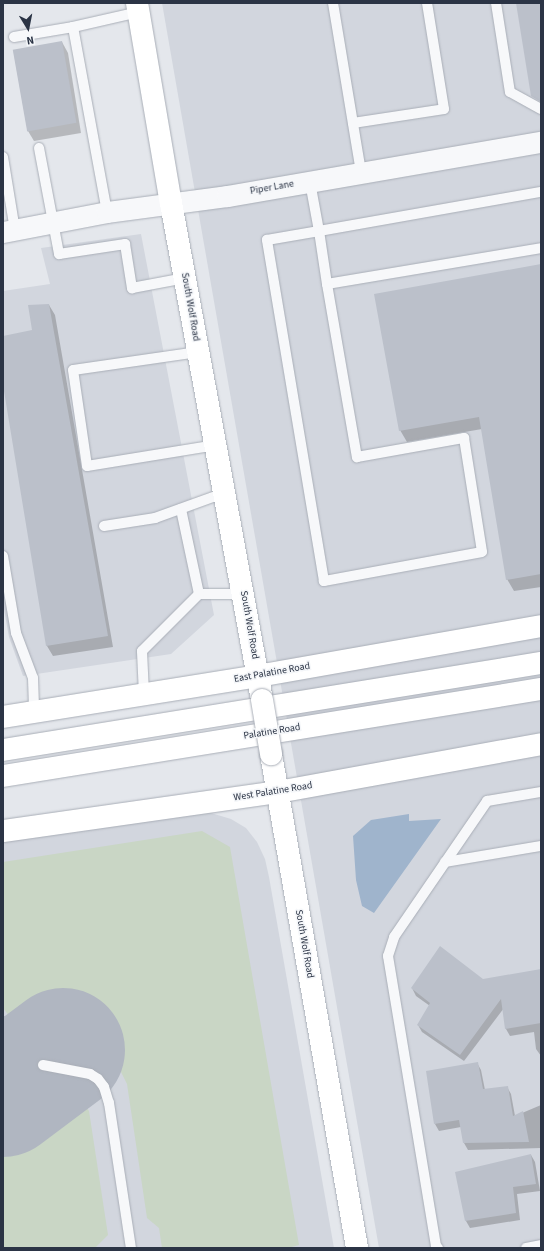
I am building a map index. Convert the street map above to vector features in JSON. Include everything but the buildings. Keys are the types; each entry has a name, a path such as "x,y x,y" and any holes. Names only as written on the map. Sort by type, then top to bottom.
{"main road":[{"name":"South Wolf Road","path":"138,7 171,203 258,676 357,1248"},
{"name":"East Palatine Road","path":"3,717 258,676 541,626"},
{"path":"3,750 541,663"},
{"name":"Palatine Road","path":"3,776 541,689"},
{"name":"West Palatine Road","path":"3,831 278,792 541,744"}],"street":[{"name":"Piper Lane","path":"9,231 107,212 227,196 541,142"}],"lane":[{"path":"333,3 361,173"},
{"path":"353,124 444,109 427,3"},
{"path":"496,3 510,92 541,109"},
{"path":"14,37 74,27 138,7"},
{"path":"74,27 107,212"},
{"path":"39,148 59,254 125,244 132,288 185,278"},
{"path":"3,157 9,231"},
{"path":"310,182 319,231 357,457 464,438 482,552 324,581 267,240 319,231 541,192"},
{"path":"327,284 541,248"},
{"path":"198,352 73,370 87,466 216,445"},
{"path":"104,526 155,518 224,493"},
{"path":"180,509 200,594"},
{"path":"3,556 16,634 33,678 34,712"},
{"path":"144,694 142,651 200,594 243,594"},
{"path":"438,1248 436,1246 388,956 394,937 487,801 541,792"},
{"path":"445,862 541,846"},
{"path":"43,1065 90,1074 98,1079 104,1087 109,1103 131,1248"},
{"path":"526,1248 541,1245"}],"shaded area":[{"path":"162,3 541,3 541,1248 379,1248"},
{"path":"141,234 214,615 171,654 23,676 9,637 3,604 3,291 50,284 41,248"},
{"path":"189,813 211,813 231,819 246,828 257,842 265,859 334,1248 3,1248 3,842"}],"green space":[{"path":"202,831 230,847 299,1245 288,1248 162,1248 159,1228 147,1218 127,1084 119,1068 107,1055 93,1048 77,1047 46,1052 31,1045 3,1008 3,862"},
{"path":"56,1089 69,1091 81,1099 89,1111 108,1235 95,1248 3,1248 3,1121 38,1094"}],"water":[{"path":"409,814 409,821 441,819 374,913 362,906 356,880 353,836 371,820"}],"taxiway":[{"path":"3,1041 6,1055 3,1079"}],"runway":[{"path":"3,1095 63,1050"}]}
